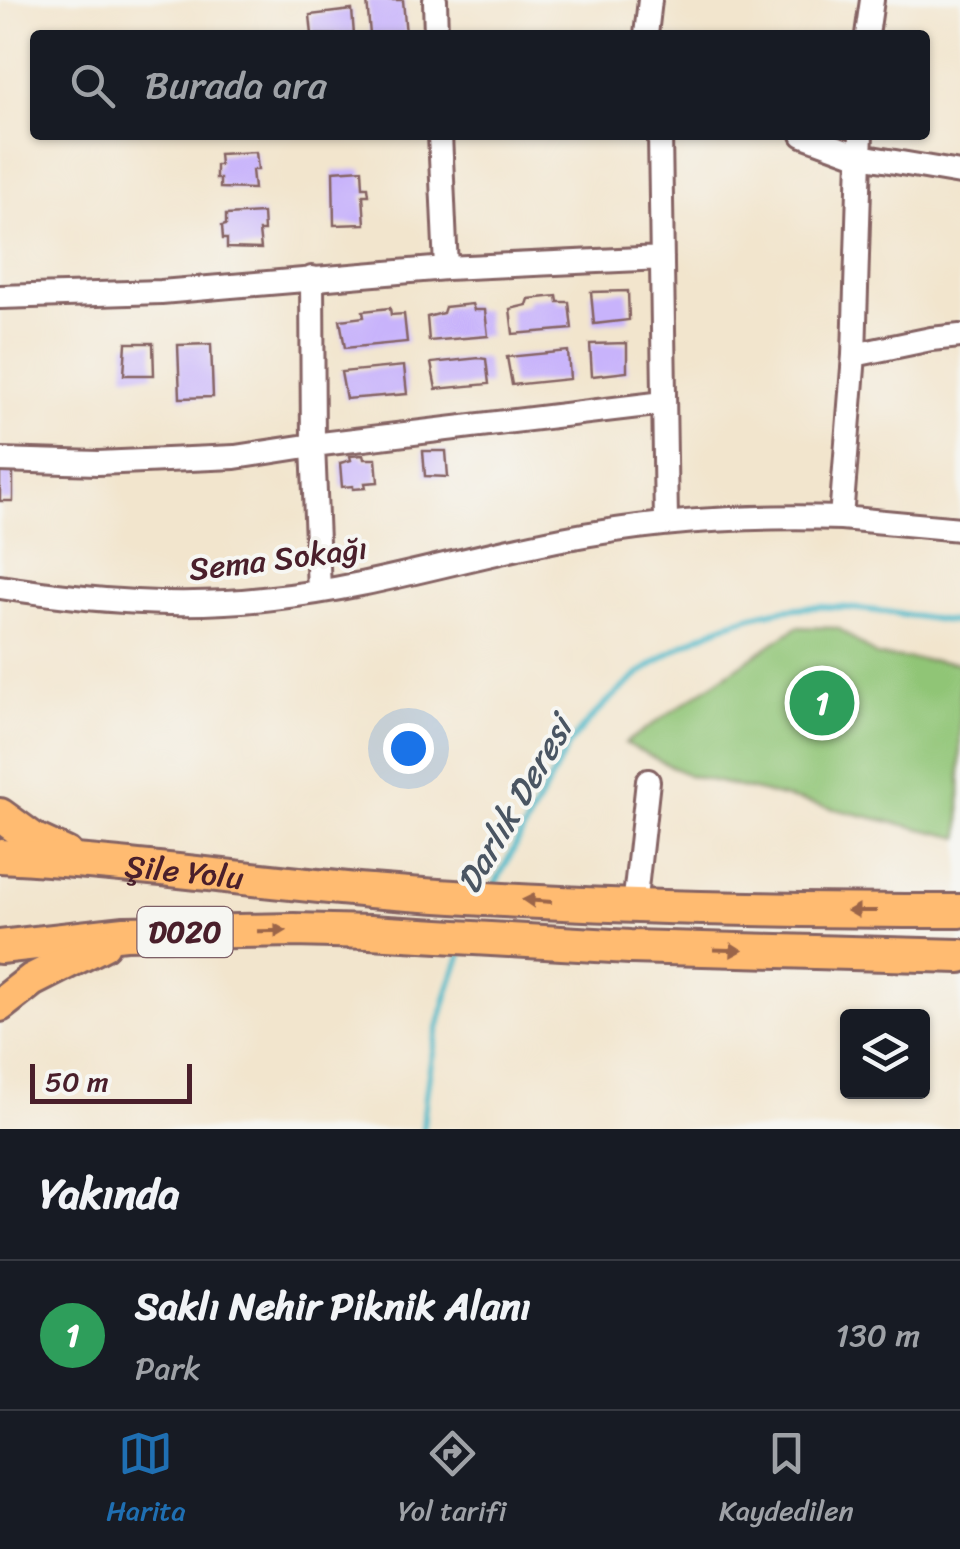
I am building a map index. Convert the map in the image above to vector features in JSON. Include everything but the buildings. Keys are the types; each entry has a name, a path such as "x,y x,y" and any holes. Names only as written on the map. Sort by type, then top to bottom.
{"highway":[{"path":"0,815 32,839 79,860"},
{"name":"Şile Yolu","path":"0,856 79,860 368,890 634,907"},
{"name":"D020","path":"634,907 960,911"},
{"name":"Şile Yolu","path":"0,947 125,933 294,930 630,947 960,956"},
{"path":"0,1005 32,980 125,933"}],"street":[{"path":"435,0 436,30"},
{"path":"647,30 650,0"},
{"path":"868,30 872,0"},
{"path":"440,140 446,268"},
{"path":"660,140 666,522"},
{"path":"829,140 861,146 911,166 960,173"},
{"path":"841,518 854,354 861,146"},
{"path":"0,297 161,292 446,268 662,258"},
{"path":"312,278 318,590"},
{"path":"854,354 960,336"},
{"path":"0,460 98,463 235,457 314,444 664,403"},
{"name":"Sema Sokağı","path":"0,587 79,598 195,604 275,598 386,579 559,540 666,522 841,518 960,529"},
{"path":"634,907 648,781"}],"green space":[{"path":"797,627 838,628 877,656 960,663 960,838 688,775 625,743"}],"waterway":[{"name":"Darlık Deresi","path":"492,890 569,744 622,689 684,644 718,628 792,608 863,609 960,623"},
{"name":"Darlık Deresi","path":"423,1129 436,1036 464,946"}],"place":[{"name":"Saklı Nehir Piknik Alanı","path":"822,703"}]}
